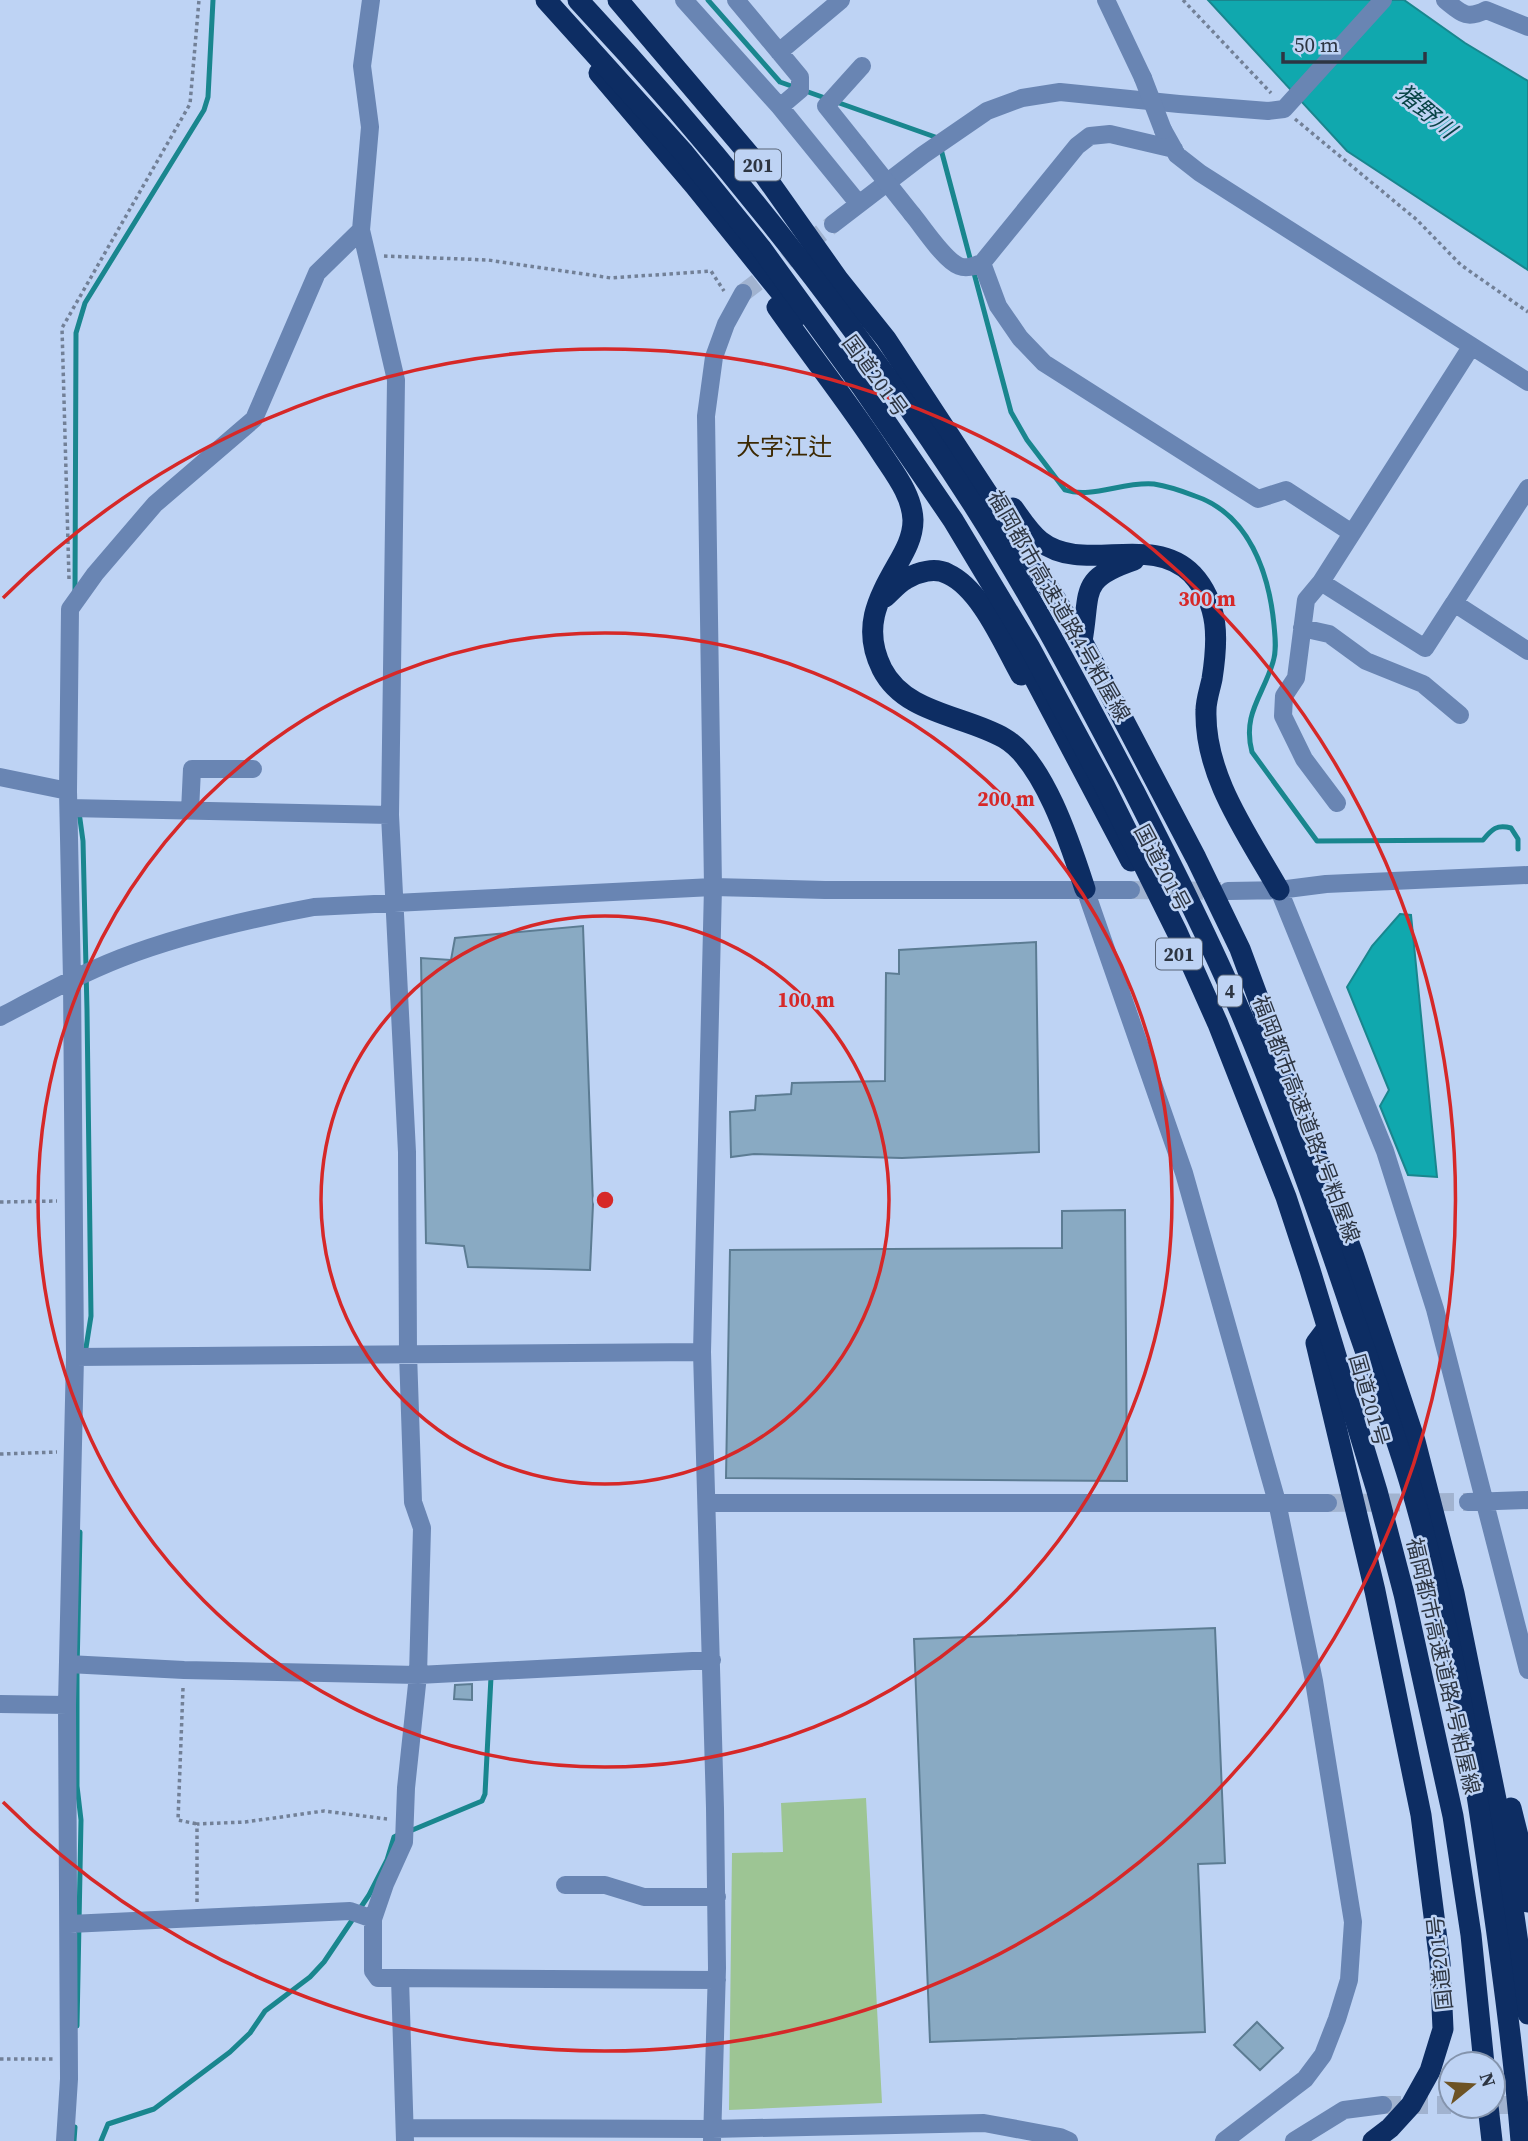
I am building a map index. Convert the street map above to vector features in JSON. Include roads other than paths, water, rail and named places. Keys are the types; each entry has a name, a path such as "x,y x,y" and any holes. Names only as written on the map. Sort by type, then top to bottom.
{"highway":[{"name":"国道201号","path":"537,0 694,185 857,388 935,508 1009,631 1178,951 1257,1142 1325,1331 1395,1587 1452,1855 1474,2050"},
{"name":"福岡都市高速道路4号粕屋線","path":"546,0 684,153 761,248 862,387 953,520 1037,659 1104,785 1177,932 1286,1197 1377,1491 1404,1594 1453,1816 1471,1935 1483,2050"},
{"name":"福岡都市高速道路4号粕屋線","path":"578,0 698,134 775,229 878,364 978,512 1081,688 1170,861 1241,1015 1280,1109 1339,1273 1409,1480 1436,1585 1460,1692 1480,1810 1515,2067 1521,2141"},
{"name":"国道201号","path":"618,0 753,159 838,279 886,339 1030,558 1082,641 1196,858 1240,949 1359,1270 1415,1441 1454,1593 1501,1824 1528,2014"},
{"path":"694,185 779,310 857,416 907,493 913,521 908,545 872,616 875,652 890,683 904,696 1005,738 1032,764 1074,853 1085,889"},
{"path":"886,339 944,407 1026,527 1042,542 1081,556 1149,555 1173,562 1190,572 1206,592 1217,635 1206,708 1206,737 1223,789 1279,890"},
{"path":"1082,641 1087,615 1087,592 1097,579 1112,568 1149,555"},
{"path":"879,603 903,580 931,571 946,572 973,594 1133,866"},
{"path":"1325,1331 1316,1343 1375,1591 1418,1802 1440,1964 1443,2029 1430,2071 1411,2105 1390,2128 1373,2141"},
{"path":"1454,1593 1519,1840 1528,1902"},
{"path":"1482,2120 1484,2141"},
{"path":"1490,2120 1492,2141"}],"street":[{"path":"371,0 362,66 370,127 361,230 396,380 390,816 407,1152 408,1353 413,1502 422,1528 418,1675 403,1821 404,1842 373,1919 373,1971 378,1978 717,1980"},
{"path":"684,0 780,107 858,203"},
{"path":"736,0 800,76 800,90 780,107"},
{"path":"779,52 841,0"},
{"path":"1106,0 1143,78 1163,130 1177,155 1200,173 1528,382"},
{"path":"833,224 986,111 1023,98 1060,92 1268,111 1286,106 1383,0"},
{"path":"1445,0 1463,14 1476,15 1484,5 1528,27"},
{"path":"862,66 826,106 946,256 958,266 970,267 982,263 1077,146 1090,136 1110,134 1174,149"},
{"path":"65,2141 69,2059 70,1924 67,1705 75,1357 69,799 70,609 155,504 254,419 317,274 361,230"},
{"path":"982,263 998,306 1020,338 1044,363 1258,499 1286,490 1352,533"},
{"path":"712,2135 717,1897 702,1352 713,887 706,416 714,357 739,301"},
{"path":"1337,803 1304,759 1283,716 1284,696 1296,678 1306,600 1321,582 1471,347"},
{"path":"1321,582 1425,648 1528,488"},
{"path":"1454,603 1528,651"},
{"path":"1301,628 1329,635 1366,661 1423,684 1460,715"},
{"path":"190,811 192,769 253,769"},
{"path":"0,777 69,799 190,811 390,816"},
{"path":"1228,891 1528,876"},
{"path":"0,1017 72,979 122,958 201,932 314,907 713,887 825,890 1131,890"},
{"path":"1085,889 1184,1173 1277,1502 1314,1681 1353,1922 1349,1980 1338,2019 1323,2054 1305,2079 1224,2141"},
{"path":"1279,890 1385,1151 1435,1309 1476,1501 1528,1670"},
{"path":"75,1357 702,1352"},
{"path":"1476,1501 1528,1500"},
{"path":"707,1503 1328,1503"},
{"path":"68,1664 184,1670 418,1675 712,1660"},
{"path":"0,1704 67,1705"},
{"path":"565,1885 605,1885 644,1897 717,1897"},
{"path":"70,1924 349,1911 373,1919"},
{"path":"400,1978 405,2134 712,2135 984,2123 1069,2141"},
{"path":"1294,2141 1344,2110 1383,2105"}],"water":[{"name":"猪野川","path":"1208,0 1404,0 1465,43 1528,81 1528,270 1347,151"},
{"path":"1400,914 1411,915 1437,1177 1408,1175 1380,1106 1389,1090 1347,987 1372,946"}],"waterway":[{"path":"75,593 76,333 85,303 204,110 208,97 213,0"},
{"path":"708,0 780,82 938,138 1011,412 1027,440 1065,490 1086,492 1143,484 1164,486 1214,505 1229,516 1242,531 1253,548 1267,585 1275,639 1273,662 1252,716 1252,752 1317,841 1483,840 1492,830 1502,827 1511,828 1518,839 1518,849"},
{"path":"79,812 83,841 91,1316 85,1354"},
{"path":"77,2026 81,1820 77,1786 80,1532"},
{"path":"410,1831 482,1801 485,1794 491,1677"},
{"path":"101,2141 108,2124 154,2109 230,2052 250,2033 265,2011 310,1977 324,1962 369,1895 387,1860 394,1837 400,1834"},
{"path":"74,2141 75,2127"}],"tunnel":[{"path":"743,293 833,224"},
{"path":"1131,890 1221,891"},
{"path":"1328,1503 1468,1502"},
{"path":"1383,2105 1437,2105"},
{"path":"1507,2105 1528,2105"}],"district":[{"name":"大字江辻","path":"784,447"}]}
